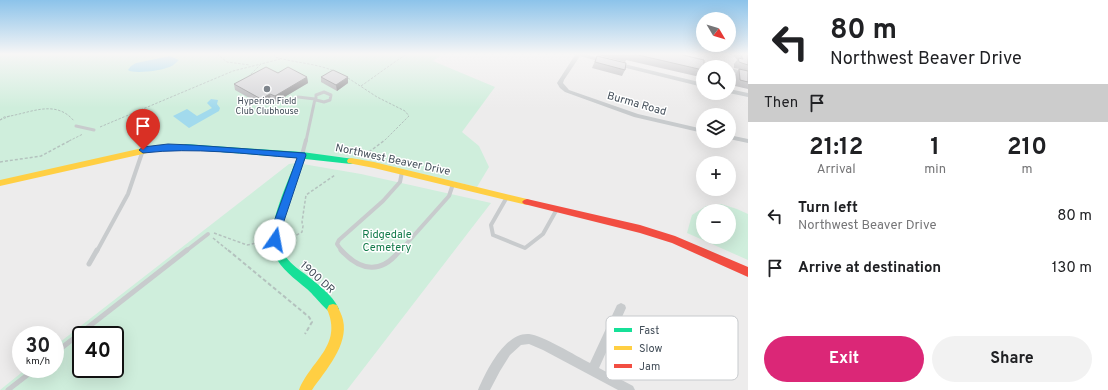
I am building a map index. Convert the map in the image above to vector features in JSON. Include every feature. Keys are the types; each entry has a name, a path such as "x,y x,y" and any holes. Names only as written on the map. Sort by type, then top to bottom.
{"main road":[{"name":"Northwest Beaver Drive","path":"0,184 143,150 168,147 192,147 338,159 402,172 640,228 674,240 748,272"},
{"name":"1900 DR","path":"302,155 276,230 275,243 279,254 286,265 325,297 333,309 338,326 336,340 330,356 305,390"}],"street":[{"name":"Burma Road","path":"566,72 560,83 562,88 566,91 636,116 696,129"},
{"path":"651,72 696,83"},
{"path":"736,93 748,96"},
{"path":"736,138 748,141"},
{"path":"617,316 621,308"},
{"path":"484,390 508,348 515,342 526,339 535,340 606,378"},
{"path":"592,370 606,340"},
{"path":"610,380 629,390"}],"lane":[{"path":"298,97 315,99 318,102 324,102 330,100 331,96 328,93 320,93 316,95 315,99 311,122 302,155"},
{"path":"76,126 94,130"},
{"path":"89,264 113,224 129,193 138,161 143,150"},
{"path":"402,172 400,182 383,201 339,240 337,244 346,254 358,263 369,268 379,268 397,256 407,242 450,195 454,184"},
{"path":"507,197 491,225 493,235 526,248 543,234 557,209"},
{"path":"64,346 208,234"},
{"path":"8,390 23,378"}],"path":[{"path":"0,162 41,156 73,138 231,72"},
{"path":"246,79 253,72"},
{"path":"361,86 376,77 380,72"},
{"path":"346,78 377,97 405,111 409,116 387,139 369,152"},
{"path":"0,120 10,116 51,108 64,110 71,116 76,126 76,131 73,138"},
{"path":"208,234 309,317 312,322 305,334"}],"green space":[{"path":"0,72 460,72 495,87 462,132 479,146 489,167 477,187 343,157 180,145 0,181"},
{"name":"Ridgedale Cemetery","path":"297,163 361,174 491,203 347,390 0,390 15,378 64,378 64,339 72,333 72,378 124,378 124,326 81,326 289,164"},
{"path":"736,209 748,214 748,260 712,244 736,244"},
{"path":"696,212 696,237 687,233 692,215"}],"water":[{"path":"211,99 218,100 217,104 220,108 219,111 189,128 173,116 187,109 197,116 212,108 207,103"}],"building":[{"path":"256,72 298,72 307,77 275,96 270,94 261,99 234,84"},
{"path":"329,72 338,72 348,77 336,85 321,77"},
{"path":"739,72 748,72 748,82 740,80"}],"traffic: fast":[{"path":"184,147 278,153 351,161"},
{"path":"302,155 281,214 276,237 276,246 280,256 286,264 319,293 333,309"}],"traffic: slow":[{"path":"0,183 156,148 184,147"},
{"path":"351,161 374,165 527,202"},
{"path":"305,390 331,352 335,341 338,330 337,320 333,309"}],"traffic: jam":[{"path":"527,202 640,229 675,240 748,272"}],"place":[{"name":"Hyperion Field Club Clubhouse","path":"267,89"}],"route":[{"path":"143,150 168,147 192,147 302,155 276,230 275,240"}]}
